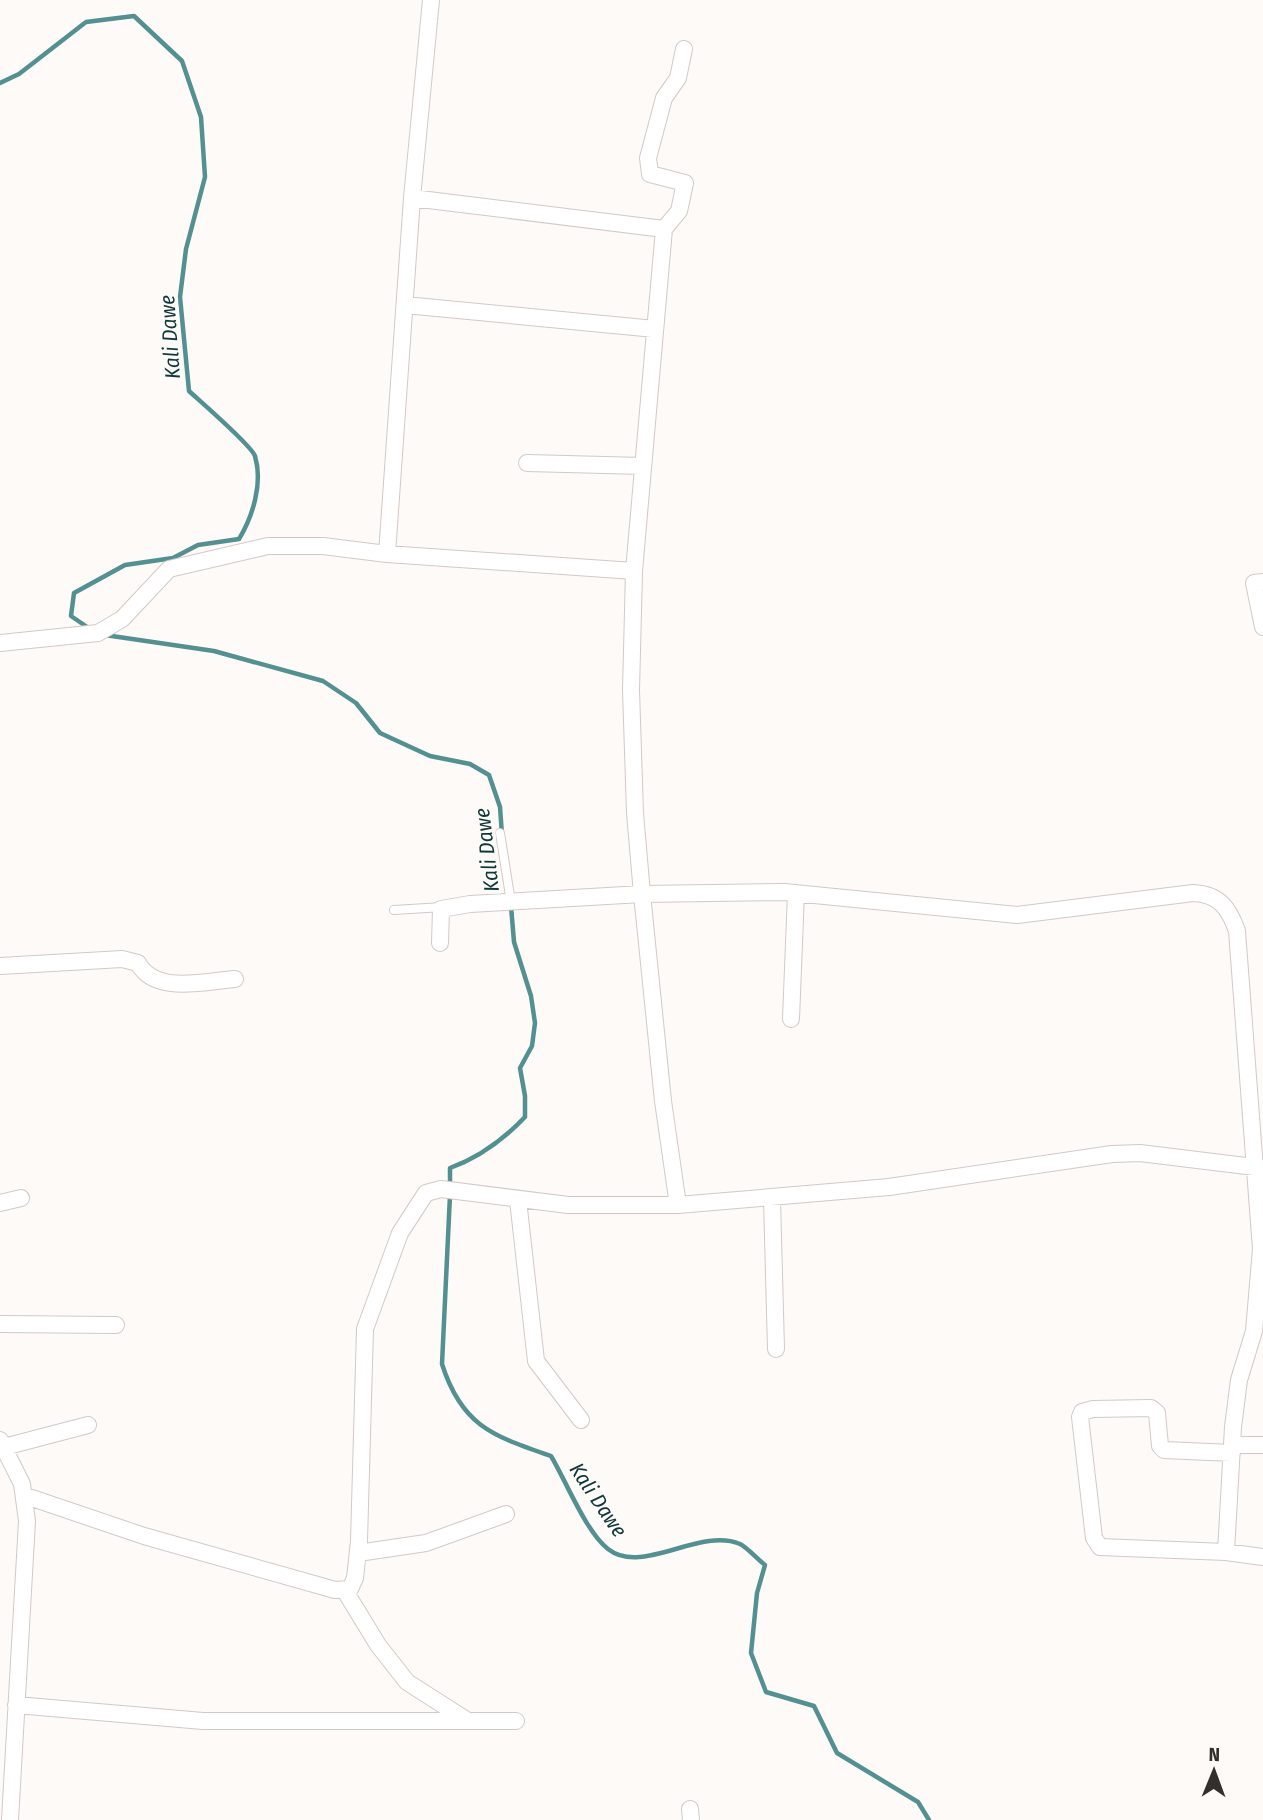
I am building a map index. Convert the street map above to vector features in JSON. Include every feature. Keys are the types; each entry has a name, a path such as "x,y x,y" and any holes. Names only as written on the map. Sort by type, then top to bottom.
{"street":[{"path":"387,555 412,198 431,0"},
{"path":"678,1205 663,1101 642,894 632,755 634,571 664,229 679,211 685,183 650,174 648,158 664,98 678,78 684,49"},
{"path":"412,198 664,229"},
{"path":"405,305 655,329"},
{"path":"527,463 643,466"},
{"path":"0,643 98,634 122,619 169,569 242,550 294,545 387,555 634,571"},
{"path":"1263,582 1254,583 1263,627"},
{"path":"792,1019 796,893"},
{"path":"440,943 439,914 446,906 642,894 796,893 996,915 1042,914 1193,893 1217,898 1227,907 1237,931 1259,1168 1259,1280 1254,1331 1239,1380 1226,1552"},
{"path":"0,966 122,959 138,963 148,976 167,982 235,979"},
{"path":"345,1591 353,1585 358,1553 365,1329 400,1233 420,1198 441,1189 568,1205 678,1205 889,1187 1112,1154 1140,1153 1259,1168"},
{"path":"0,1203 20,1198"},
{"path":"772,1199 776,1349"},
{"path":"518,1200 536,1361 581,1420"},
{"path":"0,1324 116,1325"},
{"path":"1263,1445 1233,1449 1164,1450 1160,1446 1157,1413 1151,1408 1093,1409 1082,1412 1080,1417 1080,1437 1087,1463 1097,1544 1108,1549 1226,1552 1263,1557"},
{"path":"10,1820 26,1496 8,1467 2,1443 88,1425"},
{"path":"26,1496 215,1557 345,1591 378,1645 407,1682 468,1721"},
{"path":"358,1553 426,1542 506,1514"},
{"path":"16,1705 203,1721 516,1721"}],"lane":[{"path":"500,833 511,902"},
{"path":"394,910 446,906"}],"waterway":[{"name":"Kali Dawe","path":"0,83 19,74 86,22 134,16 182,61 201,117 205,177 186,249 180,297 189,391 252,450 258,477 255,499 249,520 239,539 198,545 173,558 125,565 74,593 71,616 90,629"},
{"name":"Kali Dawe","path":"105,635 214,651 323,681 356,703 380,733 430,756 470,764 489,775 500,807 502,835"},
{"name":"Kali Dawe","path":"450,1186 450,1168 490,1147 525,1117 525,1096 520,1068 532,1046 535,1023 531,996 514,942 511,906"},
{"name":"Kali Dawe","path":"450,1195 442,1364 459,1402 470,1416 497,1435 551,1456 584,1519 608,1549 622,1556 637,1557 707,1541 724,1540 740,1544 765,1565 757,1593 751,1653 766,1692 814,1706 837,1753 918,1802 929,1820"}]}
